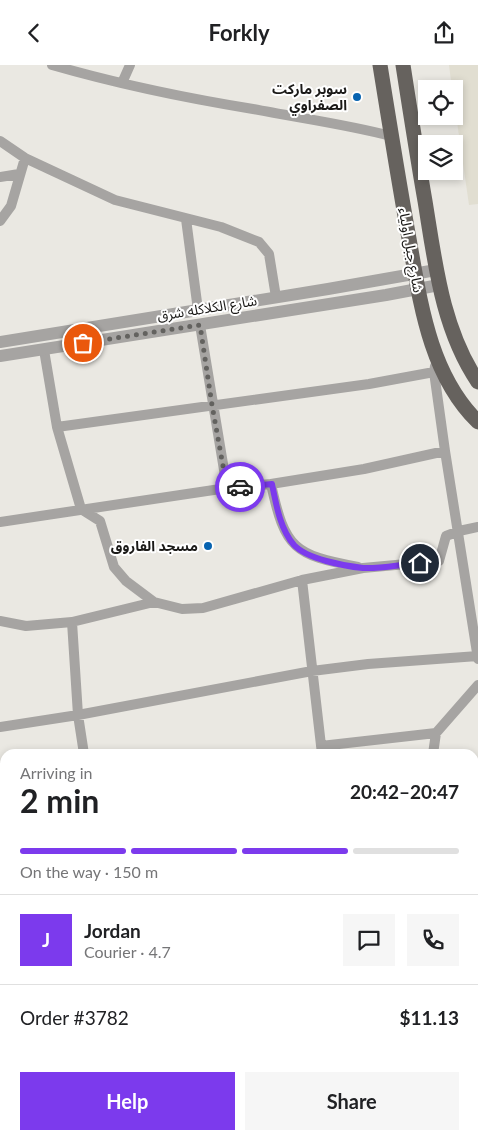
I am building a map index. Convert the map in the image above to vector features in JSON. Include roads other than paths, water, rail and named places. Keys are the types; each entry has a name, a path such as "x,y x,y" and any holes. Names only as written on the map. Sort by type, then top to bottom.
{"highway":[{"name":"شارع جبل اولياء","path":"380,65 415,274 435,366 478,422"},
{"name":"شارع جبل اولياء","path":"403,65 439,285 457,343 478,382"}],"street":[{"path":"52,65 108,81 188,98 391,136"},
{"path":"122,83 130,65"},
{"path":"0,141 24,158 115,200 221,227 259,242 269,254 276,297"},
{"path":"0,221 11,206 24,158"},
{"path":"0,177 19,174"},
{"path":"186,219 198,310"},
{"name":"شارع الكلاكله شرق","path":"0,342 436,270"},
{"name":"شارع الكلاكله شرق","path":"0,356 439,285"},
{"path":"200,325 227,488"},
{"path":"44,349 58,427 81,509 100,521 114,567 126,581 154,603"},
{"path":"0,727 78,715 312,671 368,664 478,657 459,531 444,451 435,366 368,384 58,427"},
{"path":"0,522 227,488 272,484 364,469 444,451"},
{"path":"272,484 283,527 294,545 305,553 323,560 363,568"},
{"path":"0,621 26,626 72,622 154,603 182,609 203,607 302,580 363,568 438,561 446,536 478,527"},
{"path":"302,580 322,749"},
{"path":"72,622 78,715 83,749"},
{"path":"434,749 436,733 478,685"},
{"path":"329,749 436,733"}],"place":[{"name":"سوبر ماركت الصفراوي","path":"357,97"},
{"name":"مسجد الفاروق","path":"208,546"}]}
